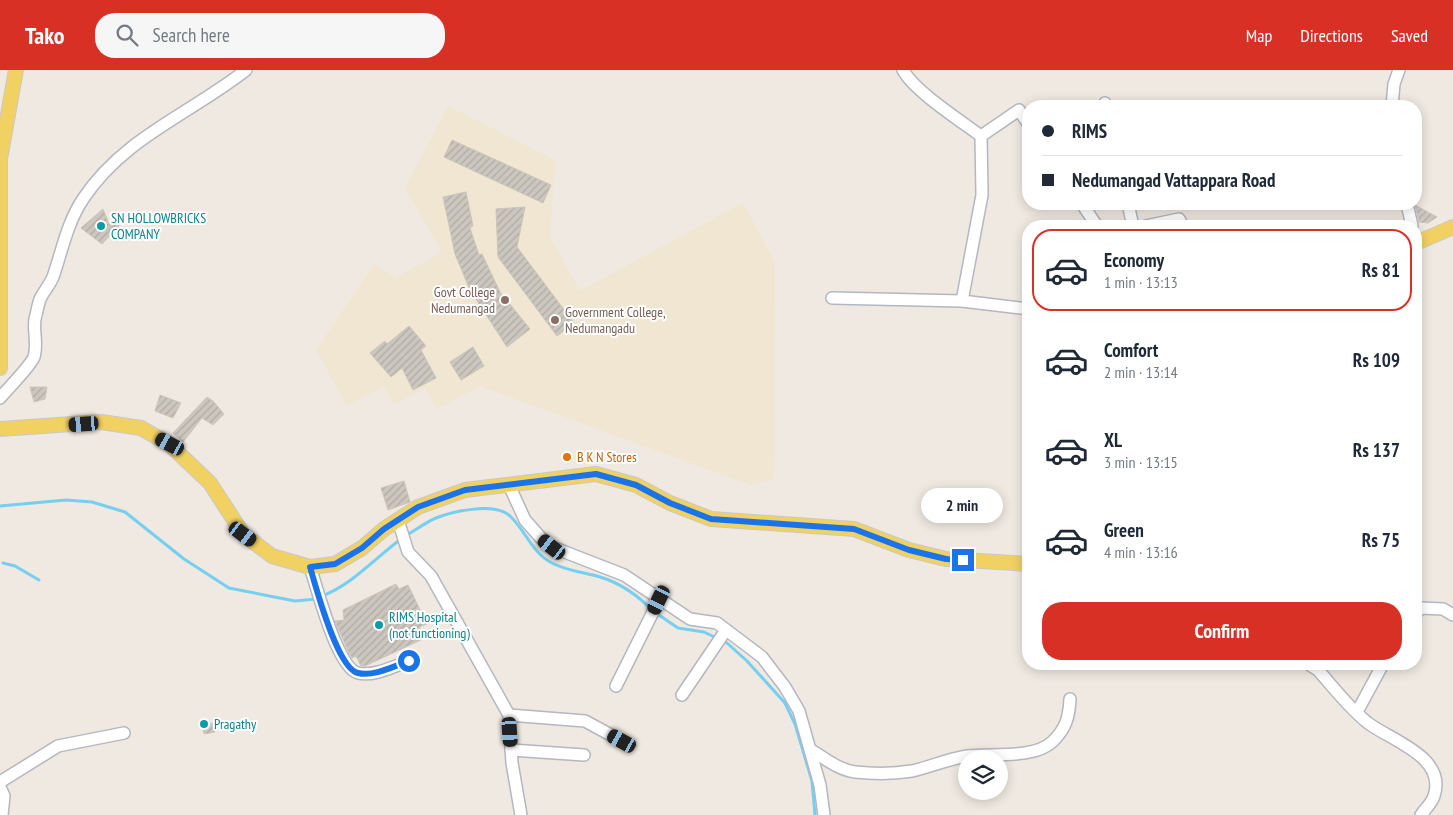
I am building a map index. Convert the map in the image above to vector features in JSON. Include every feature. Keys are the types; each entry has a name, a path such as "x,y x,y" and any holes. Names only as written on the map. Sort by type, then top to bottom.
{"main road":[{"path":"0,367 0,159 16,70"},
{"path":"1422,240 1453,227"},
{"path":"0,429 101,422 141,428 170,444 210,483 243,534 272,556 310,567 335,564 362,548 418,507 465,490 596,474 636,485 670,503 711,519 854,529 909,550 946,559 1022,564"}],"street":[{"path":"0,398 34,357 36,342 34,322 40,299 52,279 68,227 82,199 103,174 129,148 151,130 199,103 246,70"},
{"path":"904,70 907,77 917,86 981,136"},
{"path":"1393,100 1394,84 1399,70"},
{"path":"981,136 1019,110 1022,114"},
{"path":"962,300 982,195 981,136"},
{"path":"832,298 962,300 1022,308"},
{"path":"509,485 525,520 552,547 624,575 690,619 716,623 762,657 785,687 799,712 820,784 824,815"},
{"path":"398,520 408,552 431,576 509,715 511,750 521,815"},
{"path":"310,567 323,610 345,662 355,673 367,674 409,661"},
{"path":"616,686 659,600"},
{"path":"1422,608 1444,609 1453,615"},
{"path":"682,695 726,630"},
{"path":"1318,670 1368,723 1422,757 1431,767 1437,779 1434,797 1421,815"},
{"path":"1357,712 1380,670"},
{"path":"811,750 833,764 852,772 880,774 912,770 979,754 1030,752 1052,742 1065,728 1069,719 1070,698"},
{"path":"509,715 585,721 622,741"},
{"path":"0,782 39,760 58,746 124,733"},
{"path":"511,750 584,755"},
{"path":"0,787 4,796 2,815"}],"shaded area":[{"name":"Government College, Nedumangadu","path":"448,106 555,160 550,237 580,291 743,203 775,262 774,479 751,485 480,386 437,409 425,388 394,404 384,386 347,406 316,350 374,264 396,278 442,252 405,188"}],"building":[{"path":"452,140 551,185 543,203 444,157"},
{"path":"466,192 473,226 470,228 479,255 482,254 500,292 530,329 507,347 470,290 455,254 443,197"},
{"path":"525,207 517,247 574,323 557,336 498,257 496,209"},
{"name":"SN HOLLOWBRICKS COMPANY","path":"103,209 109,224 120,225 102,244 81,228"},
{"path":"1422,209 1437,217 1428,223 1419,220 1416,210"},
{"path":"409,326 426,346 421,350 436,378 413,390 402,368 391,377 370,353 385,341 387,344"},
{"path":"473,347 484,366 461,380 450,362"},
{"path":"30,387 47,387 45,399 34,402"},
{"path":"160,395 181,403 173,418 155,411"},
{"path":"207,397 224,414 213,425 202,418 183,442 173,433"},
{"path":"404,481 410,502 388,510 381,488"},
{"name":"RIMS Hospital (not functioning)","path":"396,584 399,589 408,585 427,624 419,627 425,638 365,666 361,666 356,656 352,658 349,653 335,621 344,620 343,610"},
{"path":"213,723 215,732 204,734 202,725"}],"waterway":[{"path":"0,506 66,500 92,502 125,512 184,559 229,588 295,601 316,599"},
{"path":"407,535 444,515 474,509 495,509 510,516 534,548 545,559 563,568 614,582 634,594 651,609"},
{"path":"322,596 353,578 401,539"},
{"path":"3,563 15,566 39,580"},
{"path":"656,613 678,628 704,632 727,643 747,661 785,703 795,724 812,781 815,815"}],"place":[{"name":"SN HOLLOWBRICKS COMPANY","path":"101,226"},
{"name":"Govt College Nedumangad","path":"505,300"},
{"name":"Government College, Nedumangadu","path":"555,320"},
{"name":"B K N Stores","path":"567,457"},
{"name":"RIMS Hospital (not functioning)","path":"379,625"},
{"name":"Pragathy","path":"204,724"}],"route":[{"path":"409,661 367,674 355,673 345,662 334,638 310,567 335,564 362,548 384,529 418,507 465,490 596,474 636,485 670,503 711,519 854,529 909,550 946,559 963,560"}]}
